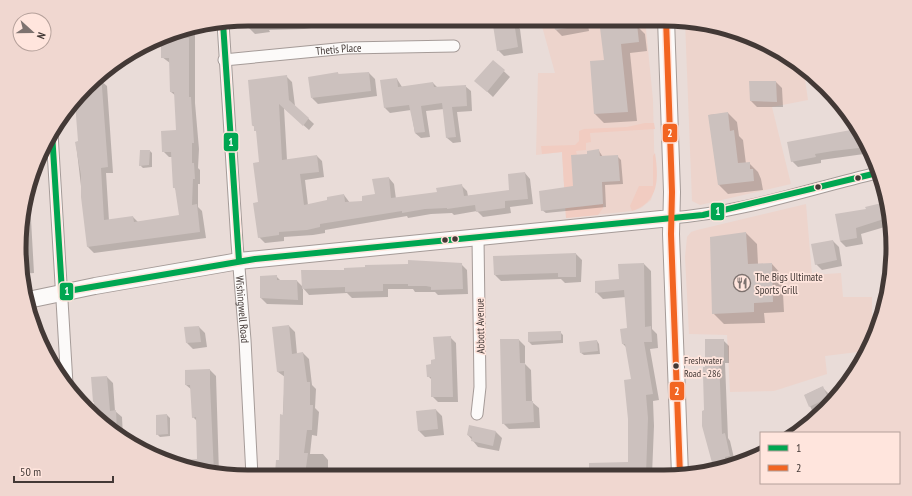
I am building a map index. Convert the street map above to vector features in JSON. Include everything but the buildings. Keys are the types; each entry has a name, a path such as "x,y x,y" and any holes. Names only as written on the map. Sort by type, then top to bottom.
{"street":[{"path":"666,26 680,470"},
{"name":"Wishingwell Road","path":"223,27 224,60 245,340 252,470"},
{"name":"Thetis Place","path":"224,60 334,49 454,46"},
{"path":"53,143 67,376"},
{"path":"32,299 62,292 239,261 394,244 478,238 703,215 873,174"},
{"name":"Abbott Avenue","path":"477,414 480,387 478,238"}],"shaded area":[{"path":"542,26 646,26 653,100 655,186 651,200 641,208 632,211 566,218 562,152 536,155 538,73 555,73"},
{"path":"685,27 707,30 735,38 762,49 787,63 805,77 808,100 772,107 791,184 700,205 692,201"},
{"path":"645,123 654,123 655,129 590,133 591,142 586,143 586,150 576,151 577,155 571,155 579,207 603,204 603,208 598,215 566,218 562,152 542,154 541,146 575,145 579,141 579,131 584,129 627,127"},
{"path":"655,153 657,180 652,196 648,202 632,211 630,206 639,186 653,186 653,156"},
{"path":"806,204 812,275 841,273 843,297 872,297 872,325 860,352 825,356 827,374 774,391 730,392 727,335 689,334 685,257 687,237 691,232"}],"transit line":[{"name":"2","path":"666,26 672,192 671,234 680,470"},
{"name":"1","path":"223,27 239,261"},
{"name":"1","path":"53,143 62,292 255,259 703,215 873,174"}],"place":[{"name":"The Bigs Ultimate Sports Grill","path":"742,283"},
{"name":"Freshwater Road - 286","path":"676,366"}]}
